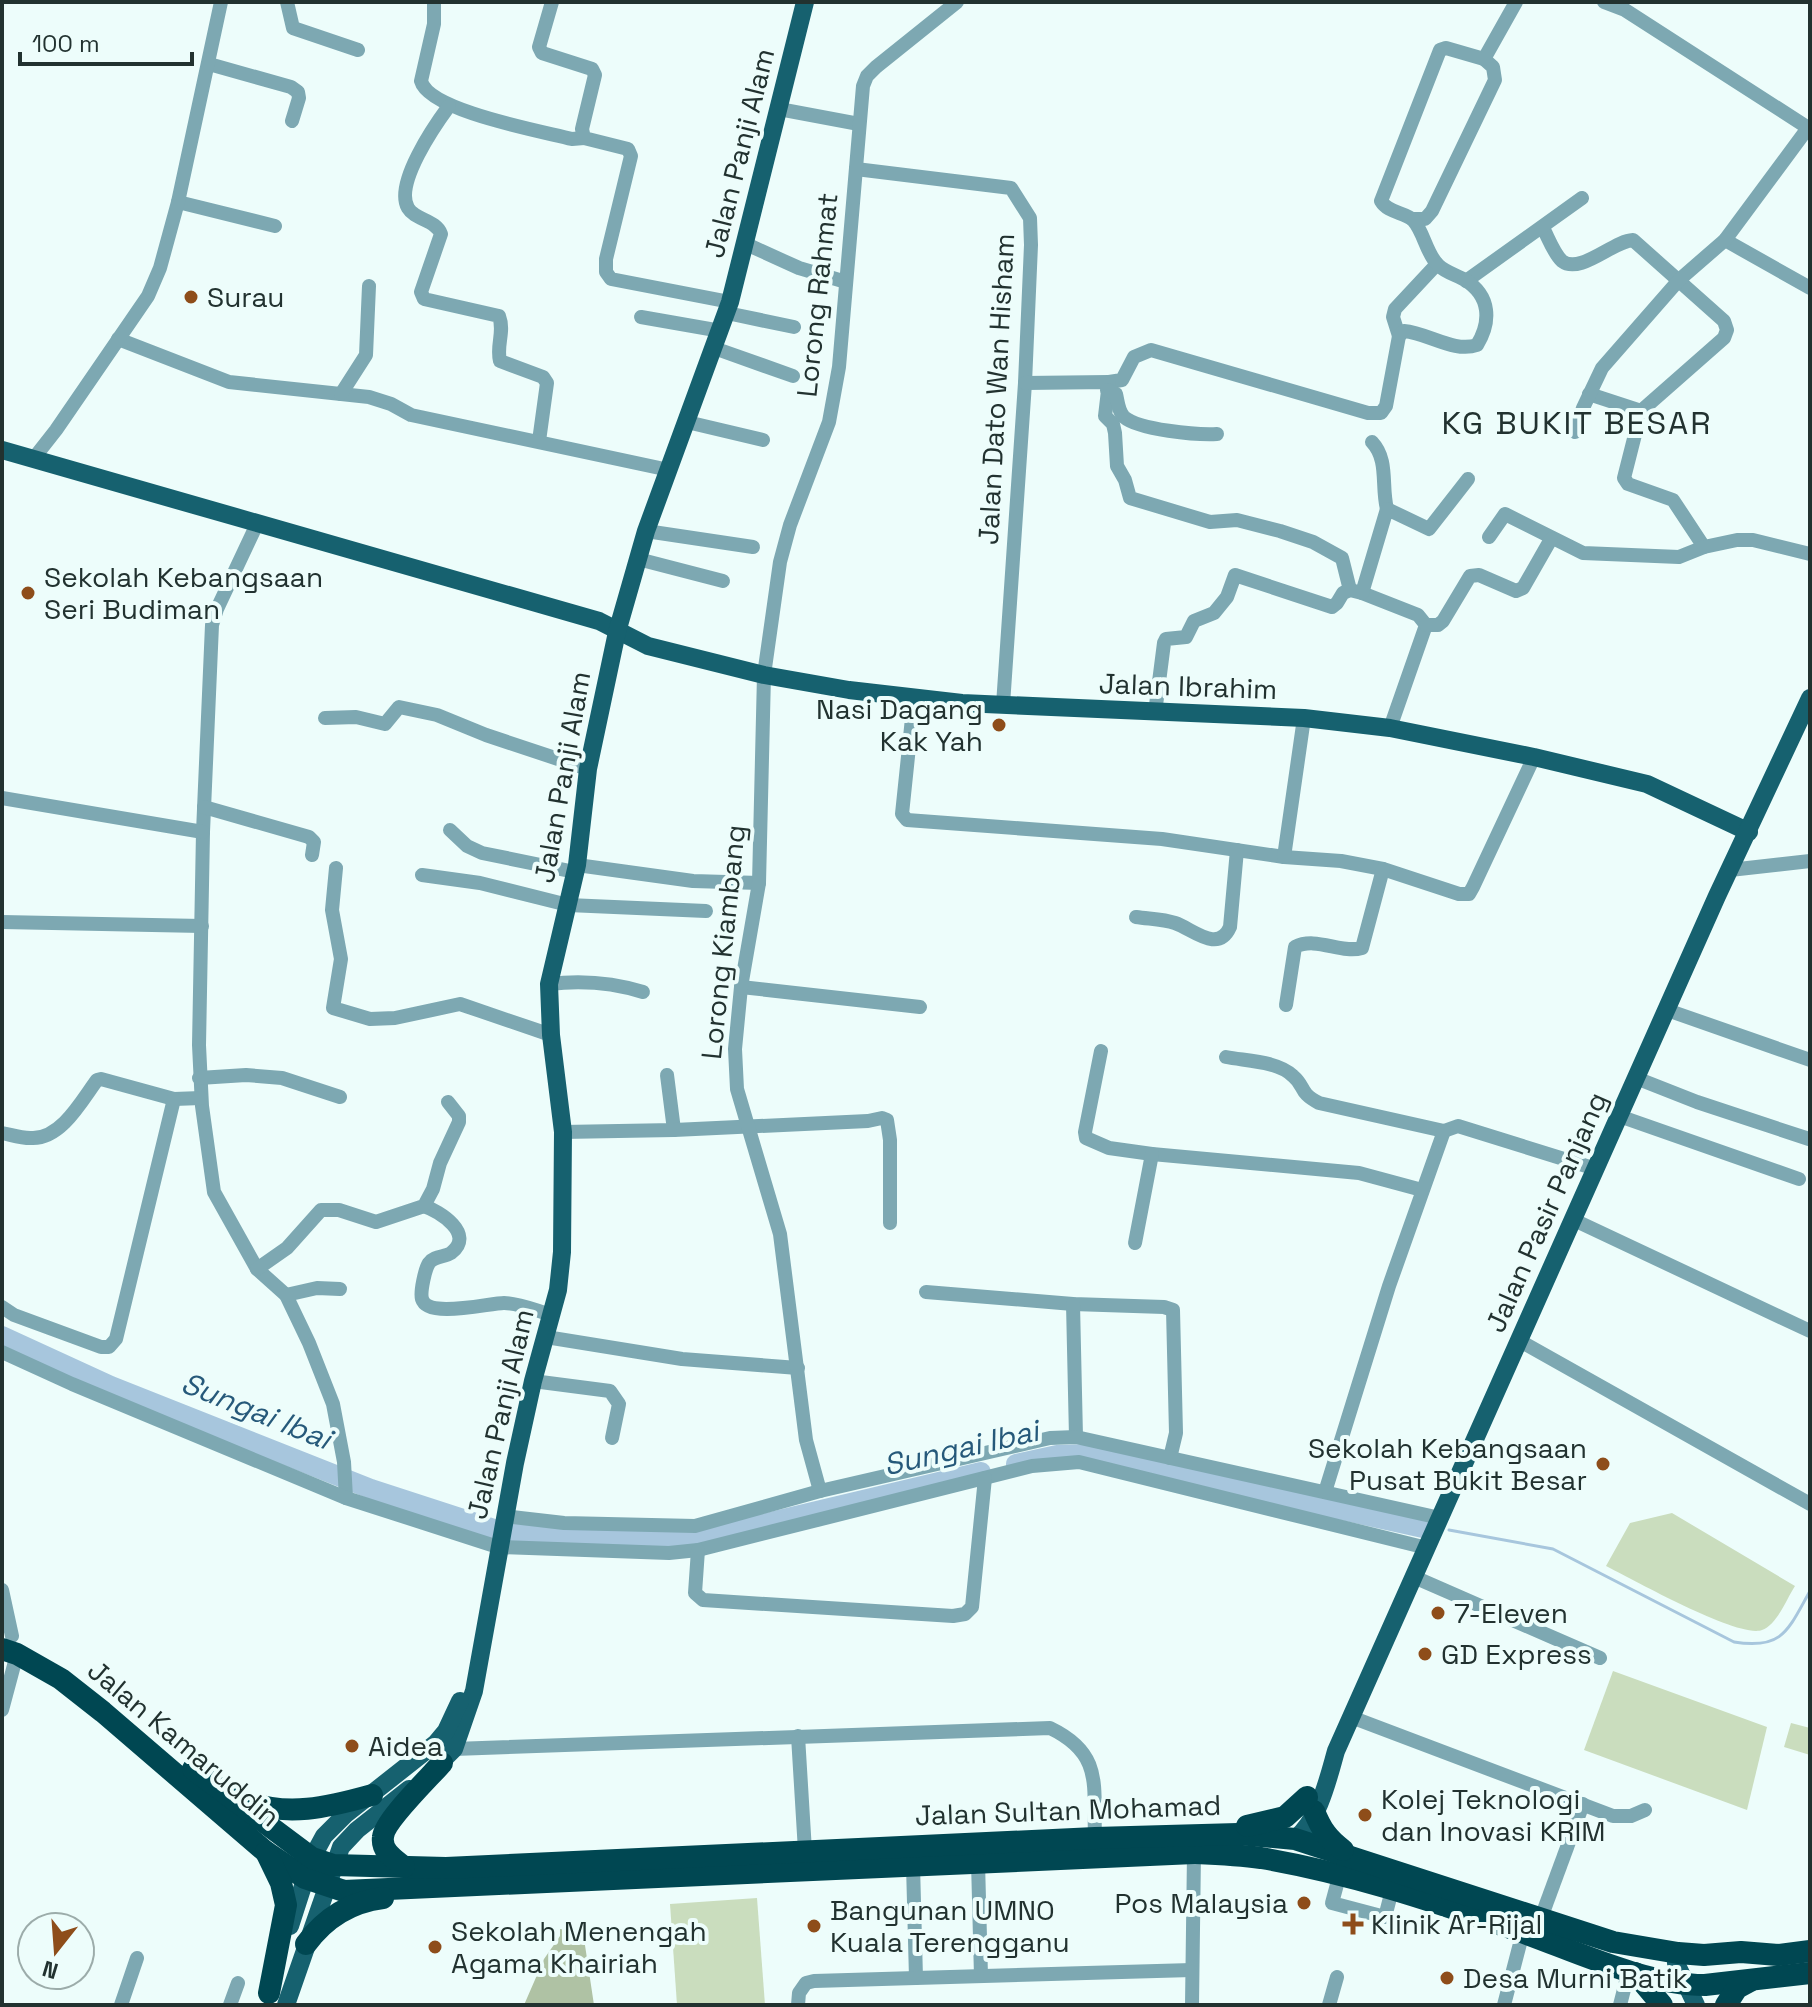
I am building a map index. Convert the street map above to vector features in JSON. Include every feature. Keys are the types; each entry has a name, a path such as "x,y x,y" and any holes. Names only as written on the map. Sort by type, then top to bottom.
{"highway":[{"name":"Jalan Kamaruddin","path":"8,1643 66,1665 319,1872"},
{"name":"Jalan Kamaruddin","path":"8,1643 103,1712 266,1852 319,1872"},
{"path":"404,1867 388,1854 382,1838 387,1825 444,1752"},
{"path":"209,1783 245,1802 267,1809 303,1811 372,1795"},
{"path":"1166,1835 1273,1821 1311,1804 1320,1828 1349,1855"},
{"name":"Jalan Sultan Mohamad","path":"319,1872 1238,1834 1295,1839 1613,1942 1678,1953 1778,1955 1810,1951"},
{"path":"1194,1853 1280,1848 1295,1839 1305,1854 1392,1890"},
{"path":"266,1852 281,1883 286,1905 274,2001"},
{"name":"Jalan Sultan Mohamad","path":"319,1872 344,1891 1194,1853 1258,1858 1392,1890 1684,1988 1810,1973"},
{"path":"306,1944 320,1924 354,1905 371,1899 463,1885"},
{"path":"1613,1942 1684,1988 1715,1964 1778,1955"},
{"path":"1632,1972 1662,2005"},
{"path":"1726,2005 1737,1988 1751,1980"}],"main road":[{"name":"Jalan Panji Alam","path":"444,1752 474,1691 504,1516 533,1381 558,1290 562,1252 563,1132 551,1035 549,984 576,868 588,769 617,632 646,531 723,324 746,244 805,2"},
{"name":"Jalan Ibrahim","path":"2,450 599,621 648,646 764,675 914,699 1304,718 1390,728 1647,784 1749,832"},
{"name":"Jalan Pasir Panjang","path":"1295,1839 1294,1826 1311,1804 1316,1776 1336,1751 1636,1078 1810,698"},
{"path":"274,2001 306,1944 324,1836 346,1814 372,1795 444,1752"},
{"path":"274,2001 319,1872 357,1830 444,1752"}],"street":[{"path":"34,458 148,296 160,268 178,202 221,2"},
{"path":"287,2 293,28 358,50"},
{"path":"434,2 434,24 421,81 429,95 449,106 572,139 584,138 628,149 631,156 606,259 606,272 611,279 723,324 793,376"},
{"path":"552,2 539,47 542,53 592,69 595,75 582,129 584,138"},
{"name":"Lorong Rahmat","path":"764,675 780,562 790,525 822,443 834,398 863,86 867,76 957,2"},
{"path":"1484,59 1516,2"},
{"path":"1575,432 1602,368 1679,280 1725,240 1809,128 1625,10 1604,2"},
{"path":"1446,48 1484,59 1493,67 1495,80 1432,211 1425,219 1412,219 1384,206 1381,201 1436,55 1446,48"},
{"path":"209,64 291,87 298,92 299,98 292,121"},
{"path":"449,106 426,137 409,177 405,197 406,206 411,212 438,228 441,234 421,292 424,299 499,316 503,327 497,351 500,361 543,377 547,383 539,441"},
{"path":"779,109 859,124"},
{"name":"Jalan Dato Wan Hisham","path":"856,169 1011,188 1030,218 1025,383 1003,705"},
{"path":"1466,281 1582,198"},
{"path":"178,202 275,226"},
{"path":"1399,336 1404,331 1414,331 1468,348 1477,345 1487,327 1486,304 1477,289 1437,264 1412,219"},
{"path":"1543,228 1561,261 1570,265 1579,265 1623,241 1633,240 1724,321 1727,330 1724,338 1641,411 1624,478 1628,484 1673,500 1704,547"},
{"path":"1725,240 1810,288"},
{"path":"746,244 799,268 846,282"},
{"path":"1025,383 1108,386 1122,380 1134,357 1151,350 1368,413 1381,413 1386,406 1399,336 1393,317 1395,309 1437,264"},
{"path":"341,394 366,355 369,286"},
{"path":"641,317 794,327"},
{"path":"118,339 229,382 369,397 411,415 669,470"},
{"path":"1108,386 1116,394 1119,411 1130,421 1190,435 1217,434"},
{"path":"1108,386 1105,416 1113,424 1117,466 1130,498 1210,522 1237,520 1313,542 1342,558 1356,591"},
{"path":"1589,394 1641,411"},
{"path":"687,422 763,440"},
{"path":"1356,591 1387,509 1381,455 1372,442"},
{"path":"1387,509 1429,529 1468,479"},
{"path":"1489,537 1505,514 1583,553 1674,557 1704,547 1753,540 1810,554"},
{"path":"257,524 212,625 203,832 199,1078 214,1192 257,1269 286,1295 333,1404 344,1463 346,1497"},
{"path":"646,531 753,547"},
{"path":"1426,625 1438,625 1443,621 1470,576 1479,575 1516,591 1523,588 1551,539"},
{"path":"638,559 723,581"},
{"path":"1155,713 1166,639 1186,637 1194,621 1214,613 1227,597 1235,575 1325,607 1332,607 1343,593 1356,591 1418,615 1426,625"},
{"path":"1390,728 1426,625"},
{"name":"Lorong Kiambang","path":"764,675 759,883 741,987 735,1049 736,1076 747,1127 780,1234 806,1440 820,1491"},
{"path":"914,699 903,818 1162,839 1284,857 1341,861 1383,869 1459,894 1469,894 1534,757"},
{"path":"325,718 356,717 385,724 399,707 423,715 437,715 588,769"},
{"path":"1284,857 1304,718"},
{"path":"2,798 203,832"},
{"path":"204,807 309,837 314,842 312,855"},
{"path":"450,830 467,846 482,853 576,868 693,881 759,883"},
{"path":"1136,917 1187,927 1201,938 1219,940 1227,935 1237,850"},
{"path":"1730,870 1810,861"},
{"path":"336,868 332,910 341,959 333,1008 370,1019 460,1004 551,1035"},
{"path":"1286,1005 1293,952 1299,944 1362,948 1383,869"},
{"path":"422,875 480,883 568,905 706,911"},
{"path":"2,922 202,926"},
{"path":"549,984 582,980 620,985 643,992"},
{"path":"741,987 920,1007"},
{"path":"1667,1010 1810,1060"},
{"path":"1101,1051 1086,1138 1109,1148 1359,1173 1422,1190"},
{"path":"1226,1057 1271,1065 1290,1073 1303,1092 1319,1103 1444,1131 1458,1126 1596,1169"},
{"path":"199,1078 246,1075 282,1078 340,1097"},
{"path":"667,1075 674,1130"},
{"path":"1636,1078 1809,1139"},
{"path":"2,1133 33,1139 45,1137 61,1126 101,1079 174,1099 201,1098"},
{"path":"2,1307 14,1315 101,1347 109,1347 116,1339 174,1099"},
{"path":"424,1206 459,1122 459,1116 448,1102"},
{"path":"1619,1116 1799,1179"},
{"path":"563,1132 747,1127 882,1118 887,1120 890,1140 890,1223"},
{"path":"1325,1492 1422,1190 1444,1131"},
{"path":"1135,1243 1152,1154"},
{"path":"257,1269 287,1248 321,1210 339,1210 376,1222 424,1206 439,1211 452,1221 458,1231 452,1252 428,1265 421,1297 423,1303 452,1310 508,1303 552,1315"},
{"path":"1574,1220 1810,1331"},
{"path":"286,1295 317,1288 340,1289"},
{"path":"926,1292 1173,1310 1176,1433 1170,1458"},
{"path":"1073,1304 1076,1437"},
{"path":"546,1337 682,1359 798,1368"},
{"path":"1520,1341 1810,1504"},
{"path":"2,1352 346,1497 498,1547 669,1553 698,1550 801,1512 820,1491 1050,1438 1076,1437 1440,1518"},
{"path":"533,1381 610,1391 619,1404 612,1438"},
{"path":"504,1516 564,1523 695,1526 801,1512 985,1478 1032,1466 1079,1462 1427,1548"},
{"path":"698,1550 695,1593 703,1600 953,1616 965,1614 972,1607 985,1478"},
{"path":"1414,1577 1600,1658"},
{"path":"2,1590 8,1643 2,1710"},
{"path":"1351,1717 1623,1817 1645,1810"},
{"path":"444,1752 1050,1728 1069,1737 1090,1762 1095,1838"},
{"path":"798,1736 805,1851"},
{"path":"1541,1918 1583,1804"},
{"path":"1192,2005 1194,1853"},
{"path":"978,1862 981,1976"},
{"path":"913,1865 916,1978"},
{"path":"1504,2005 1523,1932"},
{"path":"121,2005 137,1958"},
{"path":"798,2005 799,1993 806,1983 1192,1970"},
{"path":"1620,2005 1632,1972"},
{"path":"1329,2005 1337,1977"},
{"path":"230,2005 238,1983"}],"green space":[{"path":"1672,1513 1795,1586 1777,1617 1767,1627 1750,1630 1732,1626 1606,1566 1630,1523"},
{"path":"1613,1671 1767,1727 1747,1810 1584,1750"},
{"path":"1791,1723 1810,1728 1810,1755 1784,1747"},
{"path":"757,1898 765,2005 677,2005 670,1904"},
{"path":"560,1929 583,1932 594,2005 524,2005 544,1959 560,1936"}],"waterway":[{"name":"Sungai Ibai","path":"2,1336 111,1386 371,1489 494,1529"},
{"name":"Sungai Ibai","path":"1016,1464 1057,1455 1088,1454 1423,1528"},
{"name":"Sungai Ibai","path":"510,1533 690,1541 981,1472"},
{"path":"1449,1530 1553,1549 1734,1642 1750,1644 1774,1640 1796,1617 1810,1591"}],"place":[{"name":"Surau","path":"191,297"},
{"name":"Sekolah Kebangsaan Seri Budiman","path":"28,593"},
{"name":"Nasi Dagang Kak Yah","path":"999,725"},
{"name":"Sekolah Kebangsaan Pusat Bukit Besar","path":"1603,1464"},
{"name":"7-Eleven","path":"1438,1613"},
{"name":"GD Express","path":"1425,1654"},
{"name":"Aidea","path":"352,1746"},
{"name":"Kolej Teknologi dan Inovasi KRIM","path":"1365,1815"},
{"name":"Pos Malaysia","path":"1304,1903"},
{"name":"Klinik Ar-Rijal","path":"1353,1924"},
{"name":"Bangunan UMNO Kuala Terengganu","path":"814,1926"},
{"name":"Sekolah Menengah Agama Khairiah","path":"435,1947"},
{"name":"Desa Murni Batik","path":"1447,1978"}],"district":[{"name":"KG BUKIT BESAR","path":"1577,423"}]}
